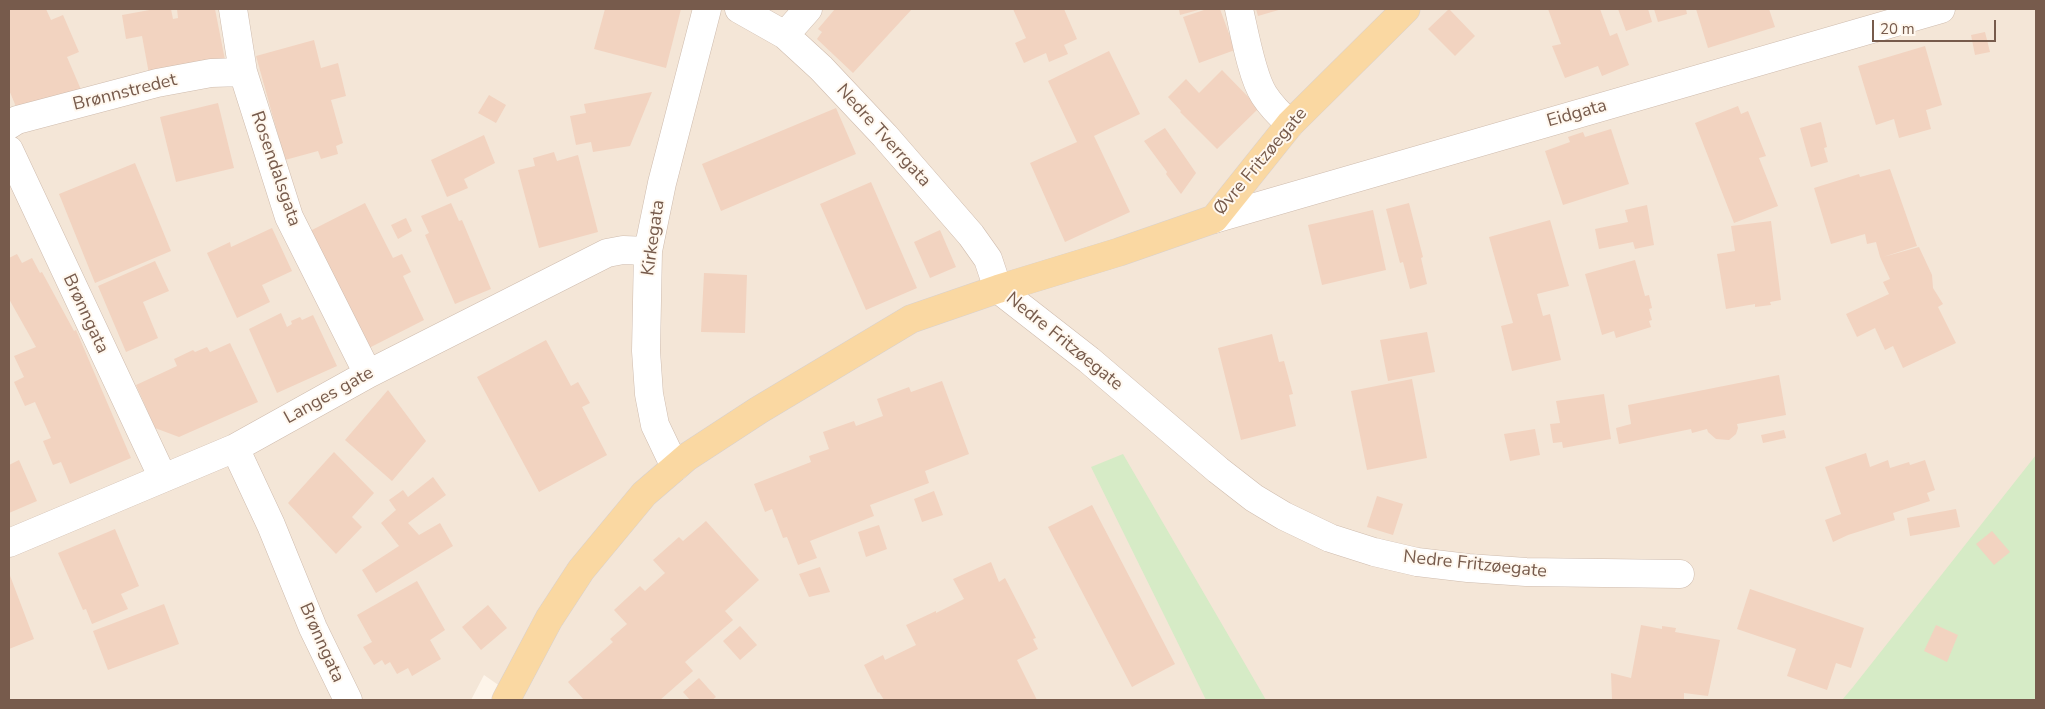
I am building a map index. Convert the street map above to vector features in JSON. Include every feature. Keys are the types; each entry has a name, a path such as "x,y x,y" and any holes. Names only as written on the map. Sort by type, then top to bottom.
{"main road":[{"name":"Øvre Fritzøegate","path":"998,289 1119,252 1214,219 1290,124 1406,9"},
{"name":"Nedre Fritzøegate","path":"506,700 549,619 581,570 644,494 675,467 730,428 911,319 998,289"}],"street":[{"name":"Rosendalsgata","path":"233,9 243,72 290,217 368,374"},
{"name":"Kirkegata","path":"675,467 655,425 649,394 646,351 648,250 662,183 706,9"},
{"name":"Nedre Tverrgata","path":"739,9 785,35 821,68 872,123 971,235 988,259 998,289"},
{"path":"785,35 808,9"},
{"path":"1238,9 1253,67 1262,93 1274,109 1290,124"},
{"name":"Eidgata","path":"1214,219 1941,9"},
{"name":"Brønnstredet","path":"9,125 17,120 157,83 211,73 243,72"},
{"name":"Brønngata","path":"9,150 163,478"},
{"name":"Langes gate","path":"9,543 235,448 368,374 607,253 623,250 648,250"},
{"name":"Nedre Fritzøegate","path":"998,289 1089,360 1218,470 1254,498 1284,516 1330,538 1374,552 1417,562 1468,568 1526,572 1680,574"},
{"name":"Brønngata","path":"235,448 271,525 313,628 348,700"}],"shaded area":[{"path":"9,9 2036,9 2036,482 1883,700 520,700 484,675 471,700 9,700"}],"green space":[{"path":"1123,454 1266,700 1206,700 1091,467"},
{"path":"2036,455 2036,700 1842,700 1853,687"}],"building":[{"path":"9,9 46,9 51,20 63,15 79,52 67,57 82,92 17,109 9,90"},
{"path":"155,9 171,9 173,19 178,18 177,9 215,9 225,60 149,74 142,36 126,39 122,15"},
{"path":"605,9 681,9 666,68 594,49"},
{"path":"835,9 912,9 853,73 817,39 822,32 818,29"},
{"path":"1013,9 1064,9 1077,39 1064,45 1068,54 1049,62 1046,53 1024,63 1015,43 1026,38"},
{"path":"1179,9 1202,9 1180,15"},
{"path":"1207,9 1220,9 1235,50 1199,63 1183,17"},
{"path":"1256,9 1282,9 1258,16"},
{"path":"1449,9 1475,36 1455,56 1428,29"},
{"path":"1548,9 1600,9 1610,36 1617,33 1629,65 1602,76 1598,66 1565,78 1552,46 1561,44"},
{"path":"1618,9 1648,9 1652,22 1626,31"},
{"path":"1654,9 1686,9 1687,14 1658,22"},
{"path":"1696,9 1769,9 1775,27 1708,48"},
{"path":"1985,32 1990,52 1975,55 1971,35"},
{"path":"314,40 321,68 338,63 346,96 331,100 343,143 336,146 338,154 321,159 318,151 285,160 256,56"},
{"path":"1925,46 1942,105 1926,110 1931,129 1899,138 1894,119 1876,125 1858,66"},
{"path":"1109,51 1140,114 1094,136 1130,212 1065,242 1030,163 1077,142 1048,81"},
{"path":"1222,70 1259,108 1217,149 1180,112 1168,97 1186,79 1199,93"},
{"path":"652,92 630,146 593,152 591,142 576,145 570,116 586,113 584,104"},
{"path":"489,95 506,105 496,123 478,113"},
{"path":"218,103 234,168 176,182 160,117"},
{"path":"1738,106 1741,114 1748,111 1766,156 1759,158 1778,206 1734,223 1695,123"},
{"path":"836,108 856,154 721,211 702,164"},
{"path":"1821,122 1827,147 1824,148 1828,162 1811,167 1800,128"},
{"path":"1165,128 1196,173 1181,194 1144,141"},
{"path":"1611,129 1629,184 1563,205 1545,151 1570,142 1568,137 1583,132 1585,137"},
{"path":"484,135 495,163 464,179 468,188 447,197 431,160"},
{"path":"554,152 557,161 578,155 598,232 539,248 518,170 535,166 533,158"},
{"path":"135,163 171,251 95,283 59,194"},
{"path":"1890,169 1917,246 1883,257 1919,247 1932,275 1933,288 1943,304 1938,307 1956,343 1903,368 1893,346 1885,350 1875,328 1857,337 1846,314 1889,294 1883,282 1890,279 1880,257 1876,242 1867,244 1865,234 1831,244 1814,188 1859,174 1860,177"},
{"path":"871,182 917,288 866,310 820,204"},
{"path":"365,203 393,258 402,254 411,272 403,276 424,320 369,348 310,231"},
{"path":"451,203 459,221 462,220 491,289 455,304 425,235 429,233 421,216"},
{"path":"1409,203 1423,257 1421,258 1427,284 1410,289 1403,262 1400,263 1386,209"},
{"path":"1647,205 1654,245 1635,249 1633,242 1599,249 1595,229 1628,222 1625,210"},
{"path":"1373,210 1386,270 1322,285 1308,225"},
{"path":"406,218 412,231 398,239 391,225"},
{"path":"1550,220 1569,286 1537,294 1543,316 1550,314 1561,360 1512,371 1501,326 1513,323 1489,237"},
{"path":"1771,221 1781,300 1770,302 1771,305 1755,307 1755,304 1726,309 1717,254 1735,251 1731,226"},
{"path":"272,228 292,271 262,285 270,302 237,318 207,253 230,242 231,247"},
{"path":"940,230 956,267 930,278 914,242"},
{"path":"17,254 22,263 32,258 40,273 42,272 74,331 76,330 131,458 70,484 61,462 53,465 43,441 51,438 35,402 25,406 14,382 24,377 14,356 36,347 9,299 9,258"},
{"path":"1635,260 1645,296 1649,295 1652,308 1649,309 1652,320 1649,321 1651,327 1616,338 1614,331 1602,335 1585,274"},
{"path":"155,261 169,291 143,302 158,338 126,352 98,286"},
{"path":"704,273 747,275 745,333 701,332"},
{"path":"281,313 287,327 292,324 291,321 300,317 302,320 313,315 337,366 277,393 249,329"},
{"path":"1427,332 1435,372 1388,381 1380,340"},
{"path":"1272,334 1279,362 1284,361 1293,394 1289,395 1296,426 1241,440 1218,348"},
{"path":"546,340 571,386 578,382 590,403 582,407 607,455 539,492 477,377"},
{"path":"230,343 258,402 179,437 155,428 136,385 177,366 174,359 193,350 195,352 207,347 210,352"},
{"path":"1779,375 1786,415 1737,424 1736,434 1729,440 1716,439 1707,429 1692,433 1691,429 1619,444 1616,428 1631,424 1628,405"},
{"path":"1412,379 1427,458 1367,470 1351,391"},
{"path":"942,381 969,454 925,471 929,483 870,505 874,516 810,541 817,558 798,565 787,537 783,538 772,509 765,512 754,484 811,462 809,456 829,449 823,432 854,421 856,426 883,416 877,399 909,387 911,392"},
{"path":"388,390 426,441 392,481 345,440"},
{"path":"1604,394 1611,439 1563,448 1562,442 1553,443 1550,424 1560,423 1556,401"},
{"path":"1535,429 1540,455 1510,461 1504,434"},
{"path":"1784,430 1786,438 1763,443 1761,435"},
{"path":"334,452 374,493 352,517 362,527 336,554 288,503"},
{"path":"1866,453 1870,467 1888,460 1890,468 1909,462 1910,465 1925,460 1935,490 1927,493 1930,501 1893,513 1895,520 1848,535 1833,542 1825,520 1841,514 1825,467"},
{"path":"19,460 37,501 9,513 9,465"},
{"path":"433,477 446,495 408,523 419,535 440,523 453,546 376,593 362,570 399,546 381,523 396,510 389,500 403,490 408,497"},
{"path":"934,491 943,515 922,522 914,499"},
{"path":"1377,496 1403,504 1393,535 1367,527"},
{"path":"1092,505 1175,664 1132,687 1048,527"},
{"path":"1956,509 1960,527 1910,536 1907,518"},
{"path":"706,521 759,580 725,611 733,620 685,662 693,671 660,700 584,700 568,682 613,642 610,639 627,624 614,610 640,586 645,591 665,573 653,560 679,537 683,541"},
{"path":"879,525 887,549 866,557 858,532"},
{"path":"115,529 139,586 121,594 128,609 92,624 86,609 83,610 58,553"},
{"path":"1992,531 2010,552 1994,565 1976,544"},
{"path":"991,562 999,582 1005,578 1036,638 1033,639 1038,649 1017,660 1037,700 884,700 878,693 864,665 883,655 885,660 916,645 906,625 964,599 953,579"},
{"path":"820,567 830,592 809,597 799,574"},
{"path":"9,573 34,639 9,649"},
{"path":"417,581 445,630 430,640 441,659 412,676 408,668 397,674 390,662 385,665 382,660 374,665 363,647 372,642 357,615"},
{"path":"1750,589 1864,628 1851,668 1836,663 1827,690 1787,676 1796,649 1737,629"},
{"path":"164,604 179,644 108,670 93,631"},
{"path":"488,605 507,628 481,650 462,627"},
{"path":"1641,625 1662,629 1662,626 1676,628 1675,632 1720,640 1708,696 1684,693 1684,700 1612,700 1611,673 1631,678"},
{"path":"1936,625 1958,635 1947,662 1924,651"},
{"path":"740,626 757,645 740,660 723,641"},
{"path":"699,678 716,697 712,700 690,700 683,692"}]}
